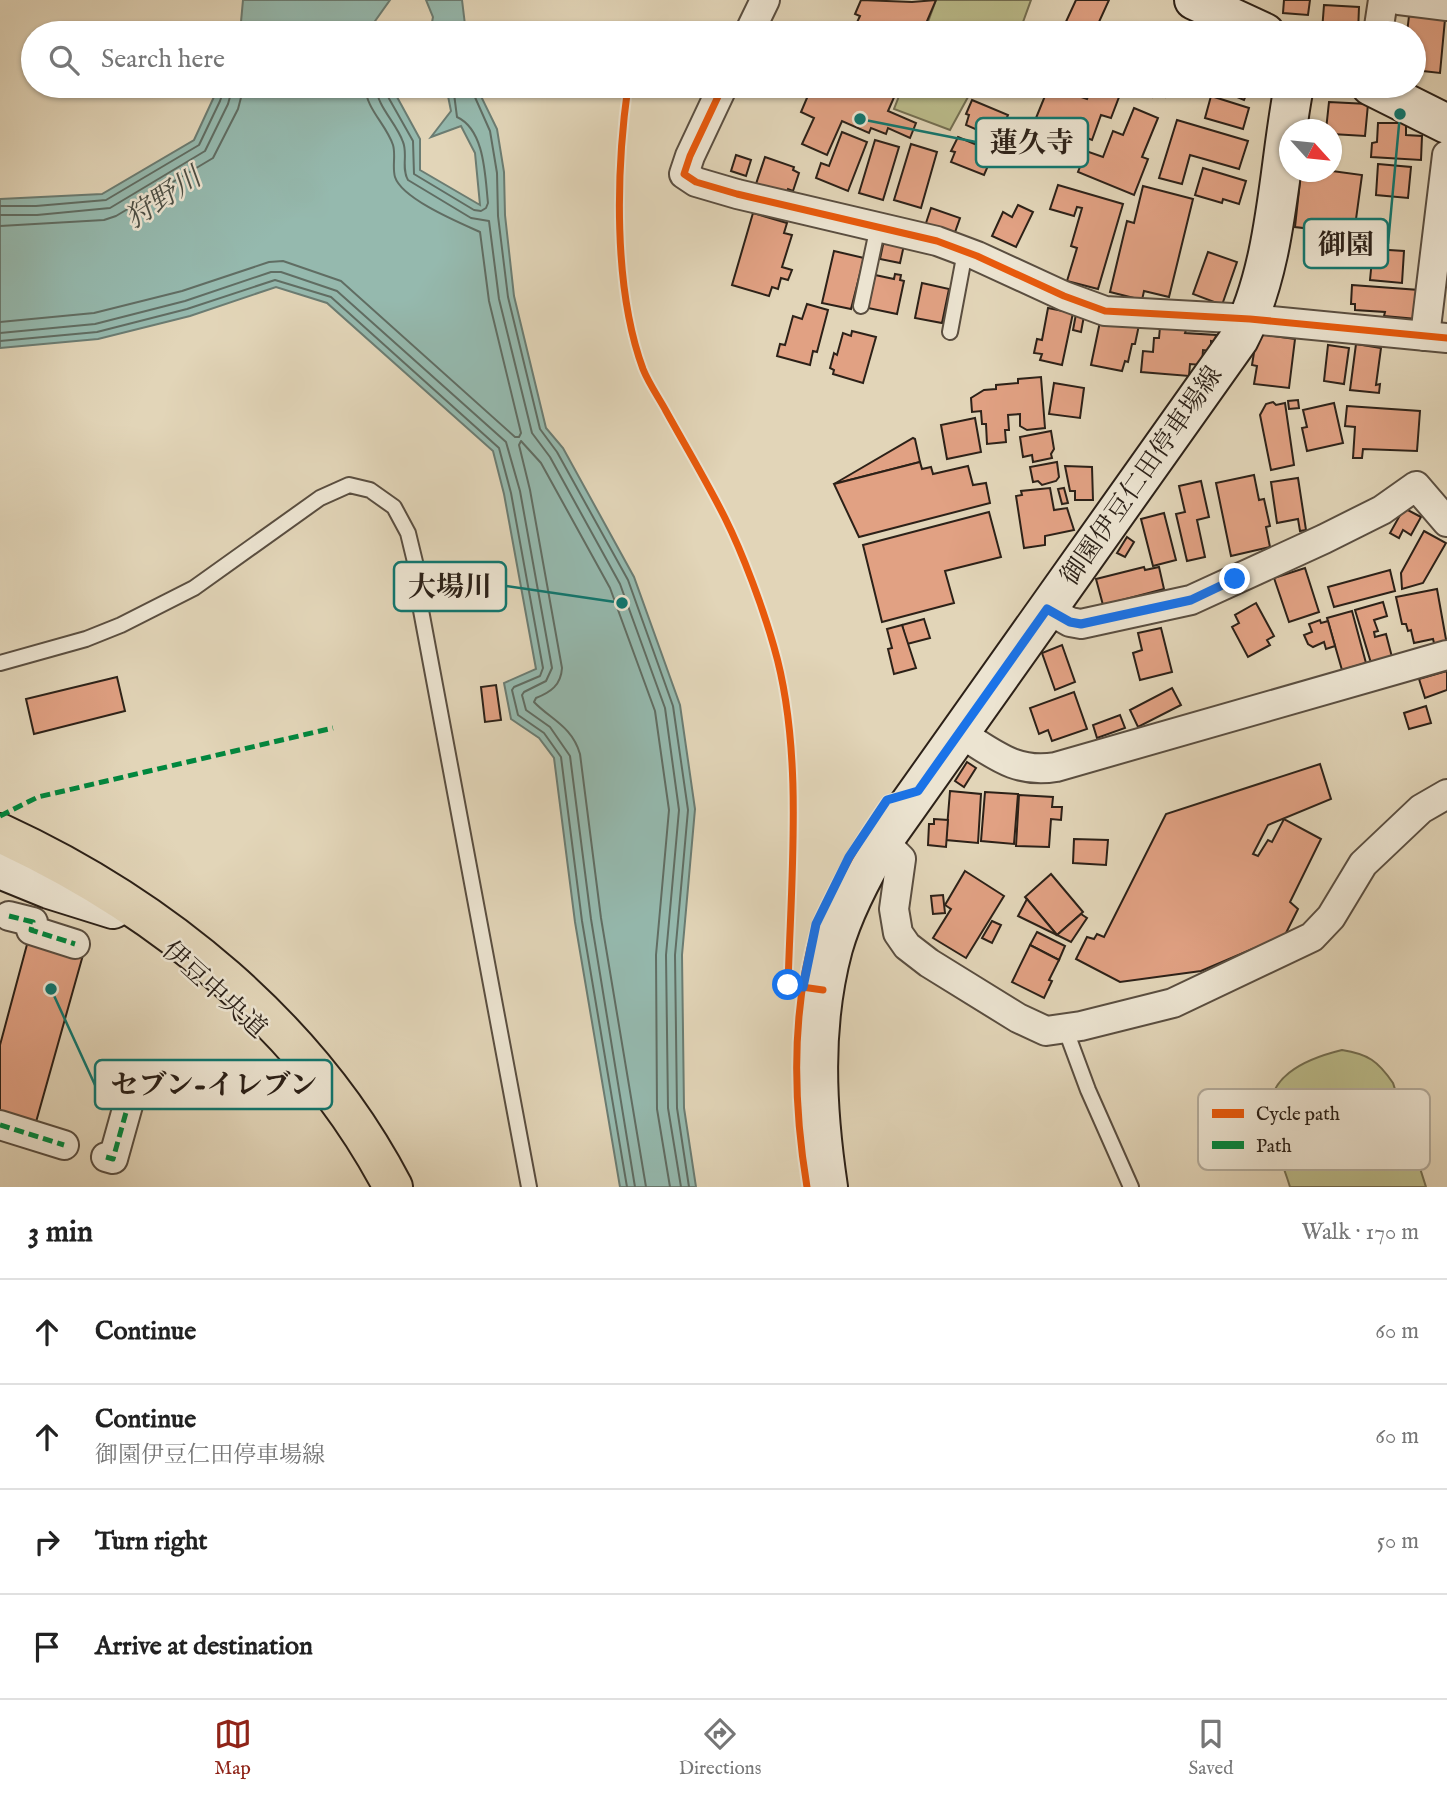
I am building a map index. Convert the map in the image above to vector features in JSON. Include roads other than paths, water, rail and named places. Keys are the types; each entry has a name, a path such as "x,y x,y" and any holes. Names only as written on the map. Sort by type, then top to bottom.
{"highway":[{"name":"伊豆中央道","path":"0,834 79,873 138,910 186,944 218,972 291,1044 335,1097 393,1187"},
{"name":"伊豆中央道","path":"0,848 56,875 113,909 215,983 256,1024 326,1106 379,1187"},
{"path":"291,1044 339,1088 370,1127 410,1187"}],"main road":[{"path":"1194,0 1239,21"},
{"name":"御園伊豆仁田停車場線","path":"828,1187 818,1100 818,1039 823,990 834,945 848,907 883,841 1232,350 1250,319 1264,276 1292,98"},
{"path":"1394,98 1447,124"},
{"path":"0,869 49,889 113,909"}],"street":[{"path":"755,21 765,0"},
{"path":"1380,21 1383,0"},
{"path":"1399,0 1447,6"},
{"path":"717,98 684,174 696,182 937,241 1105,311 1250,319 1436,337 1447,155"},
{"path":"1047,609 1070,622 1081,624 1191,600 1324,540 1382,510 1416,486 1447,522"},
{"path":"960,733 1002,759 1020,767 1038,770 1447,655"},
{"path":"883,841 901,859 894,909 898,933 907,946 929,963 1018,1018 1046,1031 1173,1003 1312,937 1331,917 1363,864 1384,841 1421,809 1447,794"},
{"path":"9,916 33,922 31,930 75,944"},
{"path":"106,1157 113,1159 132,1091"},
{"path":"0,1125 64,1145"}],"lane":[{"path":"861,306 878,226"},
{"path":"950,332 965,251"},
{"path":"0,663 86,639 145,613 194,588 320,498 349,485 370,490 394,507 408,533 416,566 529,1187"},
{"path":"1065,1028 1088,1090 1131,1187"}],"water":[{"path":"243,0 390,0 375,21 241,21"},
{"path":"426,0 462,0 465,21 432,21"},
{"name":"狩野川","path":"213,98 398,98 420,139 420,170 480,205 475,153 461,126 431,137 451,111 448,98 482,98 497,129 504,172 505,215 514,296 546,428 563,448 634,577 680,705 695,809 682,955 684,1108 696,1187 620,1187 575,922 554,758 539,738 511,719 504,683 536,669 504,494 493,451 327,303 276,287 190,316 98,339 0,348 0,199 102,194 194,140"}],"place":[{"name":"御園","path":"1400,114"},
{"name":"蓮久寺","path":"860,119"},
{"name":"大場川","path":"622,603"},
{"name":"セブン-イレブン","path":"51,989"}]}
